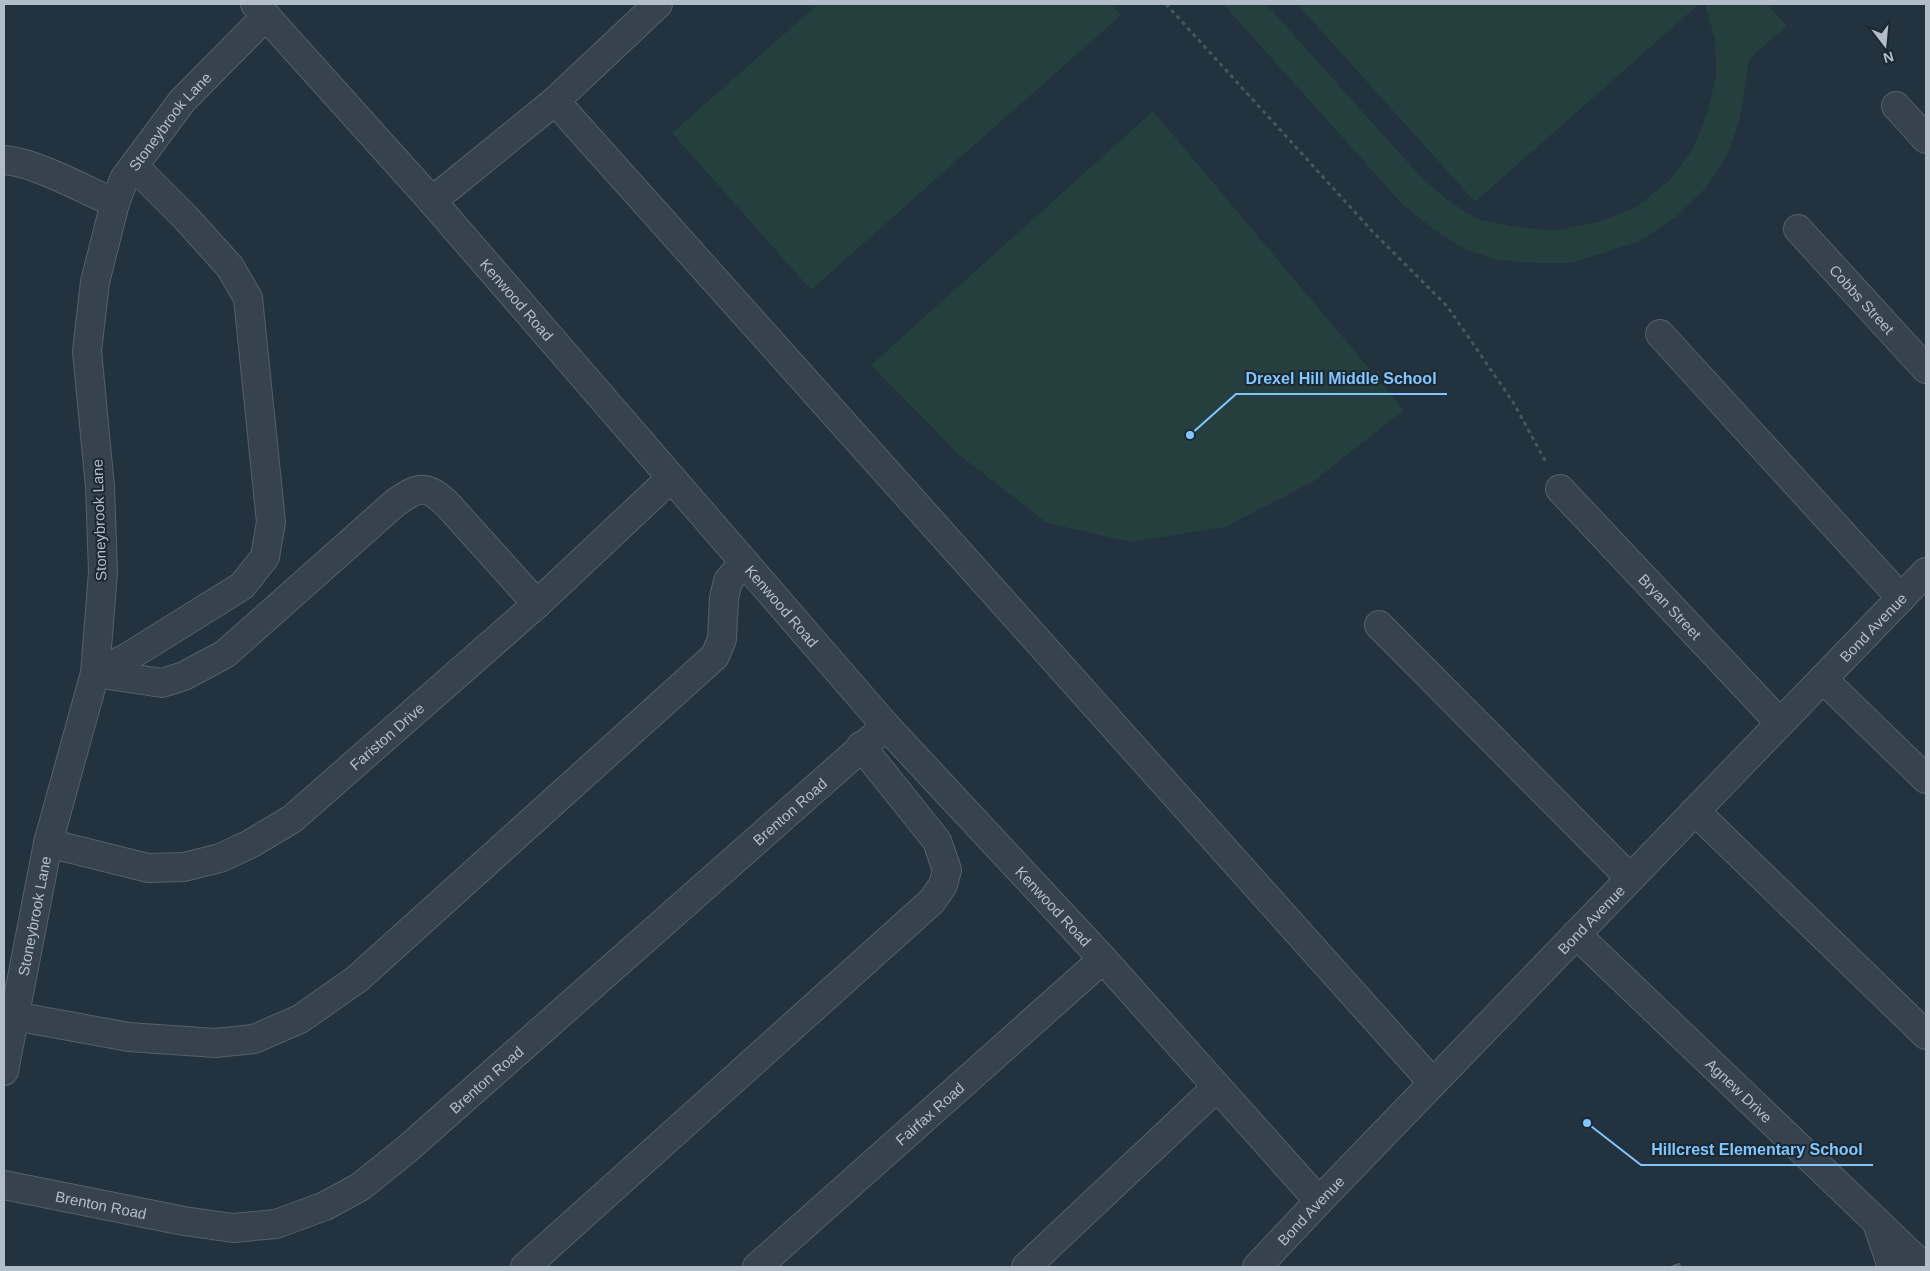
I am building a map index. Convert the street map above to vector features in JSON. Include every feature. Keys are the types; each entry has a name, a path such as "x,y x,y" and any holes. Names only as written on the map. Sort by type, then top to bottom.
{"street":[{"path":"432,201 555,101 658,4"},
{"name":"Stoneybrook Lane","path":"4,1071 48,842 95,673 103,572 100,487 87,351 95,282 115,203 124,179 182,101 260,10"},
{"name":"Kenwood Road","path":"260,10 432,201 886,726 1103,959 1319,1201"},
{"path":"555,101 1433,1083"},
{"path":"1896,106 1926,139"},
{"path":"4,160 12,160 56,176 115,203"},
{"path":"95,673 128,657 242,586 265,558 271,522 248,298 230,267 186,218 134,166"},
{"name":"Cobbs Street","path":"1798,229 1926,369"},
{"path":"1660,334 1901,598"},
{"name":"Fariston Drive","path":"48,842 148,868 184,867 220,858 250,844 292,819 537,604 671,478"},
{"path":"95,673 162,683 184,676 225,654 396,503 410,492 422,489 435,493 442,499 537,604"},
{"name":"Bryan Street","path":"1560,489 1780,723"},
{"path":"14,1016 129,1037 216,1043 254,1039 300,1019 358,979 715,656 722,639 724,598 728,582 744,562"},
{"name":"Bond Avenue","path":"1257,1267 1926,572"},
{"path":"1379,625 1630,878"},
{"path":"1823,679 1926,779"},
{"name":"Brenton Road","path":"4,1185 184,1221 233,1228 276,1224 325,1206 360,1187 406,1150 861,746 886,726"},
{"path":"525,1267 925,907 943,885 947,870 938,841 861,746"},
{"path":"1695,811 1926,1035"},
{"name":"Agnew Drive","path":"1576,934 1924,1267"},
{"name":"Fairfax Road","path":"757,1267 1103,959"},
{"path":"1026,1267 1217,1087"},
{"path":"1877,1222 1892,1267"}],"path":[{"path":"1166,4 1372,231 1447,306 1513,402 1560,489"}],"green space":[{"path":"818,4 1111,4 1121,15 811,290 672,133"},
{"path":"1223,4 1266,4 1422,178 1449,201 1477,219 1511,226 1552,231 1597,222 1635,208 1670,180 1694,147 1708,110 1716,75 1715,40 1705,4 1767,4 1787,26 1749,59 1740,119 1728,154 1706,188 1677,216 1641,241 1572,263 1536,263 1497,260 1464,249 1433,229 1402,204"},
{"path":"1297,4 1695,4 1697,6 1475,202"},
{"path":"1153,111 1404,410 1314,481 1225,527 1131,542 1047,523 959,455 871,365"}],"building":[{"path":"1680,1262 1682,1267 1665,1267"}],"place":[{"name":"Drexel Hill Middle School","path":"1190,435"},
{"name":"Hillcrest Elementary School","path":"1587,1123"}]}
